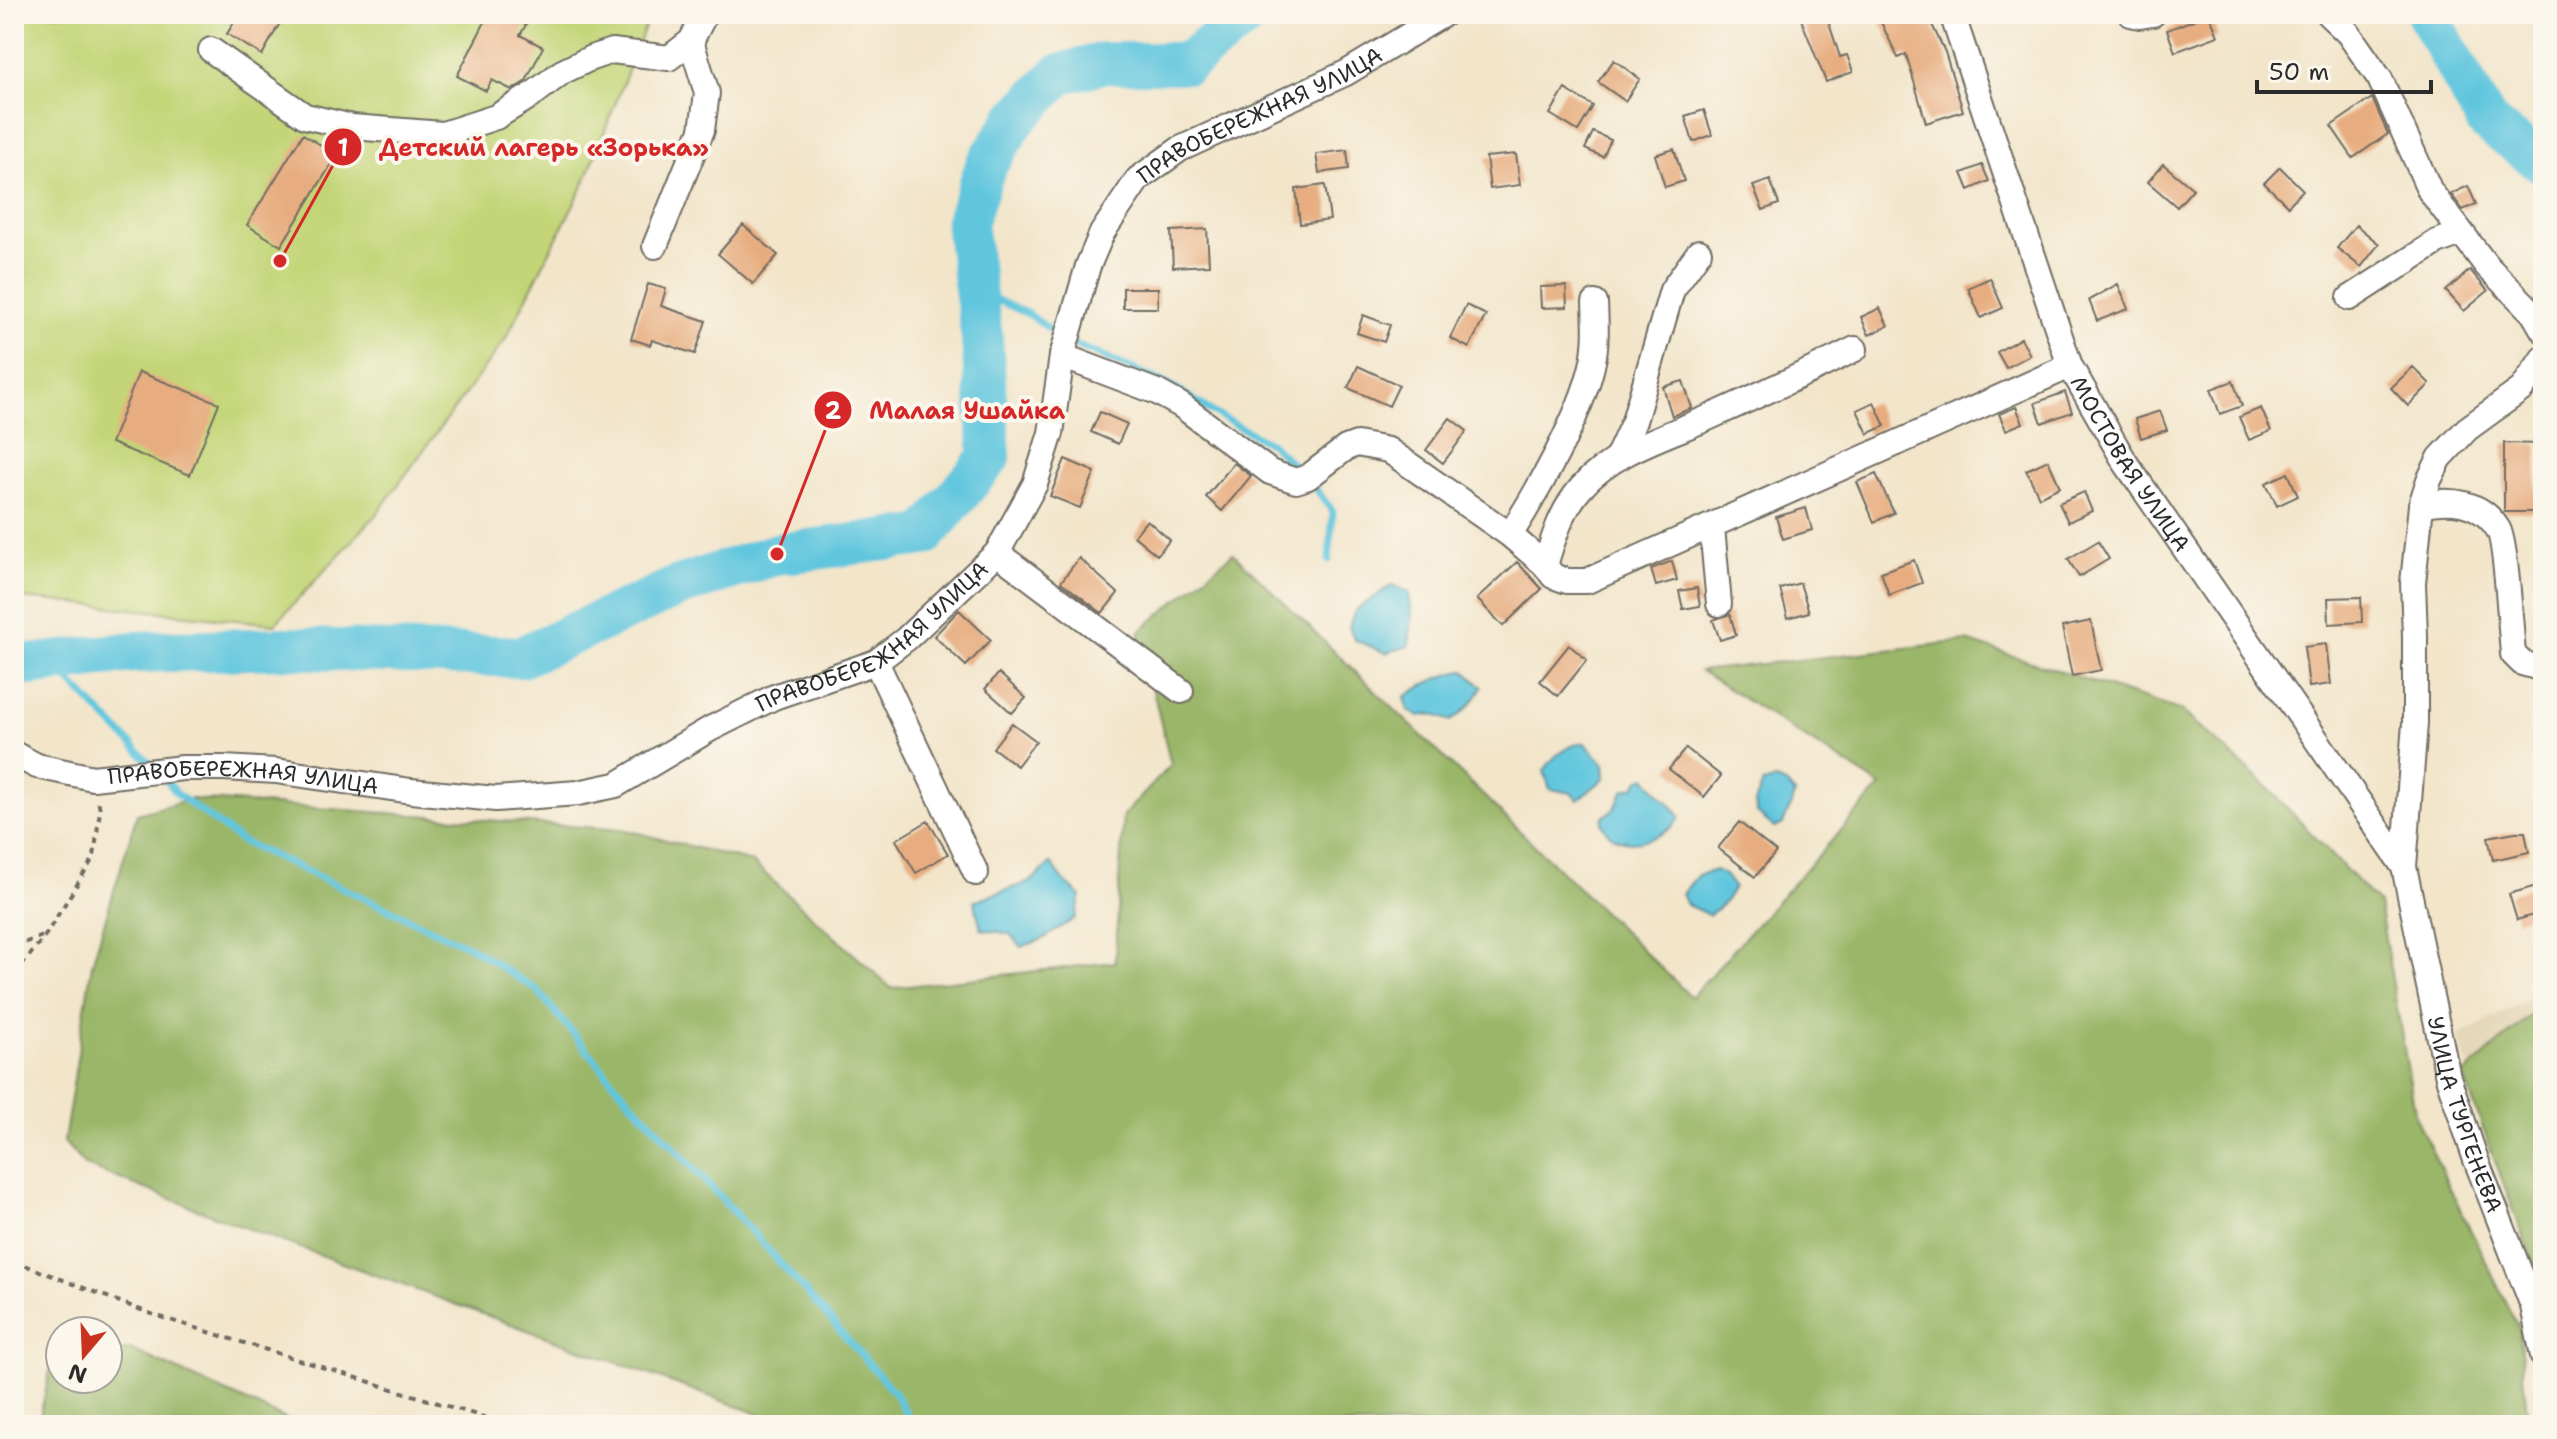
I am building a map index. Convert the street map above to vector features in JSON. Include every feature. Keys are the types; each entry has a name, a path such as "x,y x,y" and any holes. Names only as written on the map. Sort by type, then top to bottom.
{"street":[{"path":"211,50 305,116 352,127 443,134 496,117 562,72 591,58 612,51 669,58 691,41 705,14"},
{"name":"ПРАВОБЕРЕЖНАЯ УЛИЦА","path":"14,754 37,766 93,778 183,768 224,768 276,771 411,791 496,799 578,793 616,785 710,729 774,697 876,662 906,639 997,553 1035,484 1051,433 1062,356 1088,266 1102,233 1138,179 1180,149 1346,73 1444,14"},
{"name":"МОСТОВАЯ УЛИЦА","path":"1952,14 2070,366 2125,462 2404,867"},
{"path":"2131,14 2153,14"},
{"path":"2328,14 2348,23 2380,79 2430,191 2486,265 2533,313 2543,330"},
{"path":"655,246 702,130 707,93 691,41"},
{"path":"2350,298 2437,242 2461,233"},
{"path":"1617,458 1634,421 1672,290 1699,252"},
{"path":"1510,535 1526,511 1569,427 1592,368 1596,340 1595,303"},
{"path":"1545,565 1568,504 1583,485 1617,458 1855,349"},
{"path":"1062,356 1157,392 1182,406 1270,472 1285,478 1296,481 1308,477 1346,448 1357,444 1388,450 1510,535 1545,565 1553,576 1567,581 1587,581 2070,366"},
{"path":"2404,867 2415,723 2413,583 2421,505 2440,458 2467,429 2522,389 2543,358"},
{"path":"2421,505 2438,501 2470,505 2483,512 2500,531 2513,654 2522,663 2543,669"},
{"path":"1712,527 1719,604"},
{"path":"997,553 1181,691"},
{"path":"876,662 976,873"},
{"name":"УЛИЦА ТУРГЕНЕВА","path":"2404,867 2448,1077 2476,1160 2533,1306 2543,1356"}],"path":[{"path":"14,975 45,936 94,857 100,810 93,778"},
{"path":"14,947 45,936"},
{"path":"2534,972 2543,976"},
{"path":"14,1261 154,1315 509,1425"}],"shaded area":[{"path":"2543,991 2543,1298 2458,1036"}],"green space":[{"path":"14,14 650,14 585,182 505,340 375,516 275,624 14,597"},
{"path":"1233,553 1691,997 1881,786 1700,671 1967,641 2182,711 2266,786 2379,904 2416,1118 2519,1330 2528,1425 789,1425 251,1230 84,1165 64,1142 92,964 137,814 191,799 626,830 752,862 891,988 1115,962 1123,816 1171,765 1139,632"},
{"path":"2543,1004 2543,1289 2463,1075"},
{"path":"130,1349 299,1425 38,1425 45,1395 124,1395 124,1350"}],"water":[{"path":"1392,585 1409,592 1412,617 1409,646 1386,653 1355,640 1349,627 1355,611"},
{"path":"1465,671 1482,687 1473,702 1456,718 1451,721 1432,714 1418,716 1408,710 1405,697 1434,680"},
{"path":"1585,743 1604,764 1605,778 1578,800 1571,793 1550,789 1544,771 1548,765 1566,749"},
{"path":"1646,777 1680,817 1667,830 1648,839 1628,841 1610,835 1602,824 1603,816 1615,808 1624,790 1636,786 1638,780"},
{"path":"1775,780 1786,784 1795,794 1783,824 1775,828 1757,813 1755,803 1763,783"},
{"path":"1051,863 1064,881 1081,896 1075,918 1043,939 1021,947 1010,934 981,929 974,901 1030,882"},
{"path":"1716,870 1725,875 1734,887 1724,903 1709,915 1687,905 1682,894 1698,875"}],"building":[{"path":"239,14 285,14 262,55 227,34"},
{"path":"489,14 505,14 526,25 520,35 543,47 526,81 512,90 492,80 486,91 457,76"},
{"path":"1799,14 1826,14 1840,57 1847,55 1853,72 1826,82"},
{"path":"1877,14 1927,14 1945,52 1963,111 1926,123 1906,54 1898,58"},
{"path":"2209,14 2218,36 2175,52 2167,30"},
{"path":"1614,60 1640,79 1625,101 1598,82"},
{"path":"1565,89 1593,106 1578,131 1550,114"},
{"path":"2372,98 2388,134 2353,158 2331,126"},
{"path":"1704,110 1712,135 1693,142 1685,116"},
{"path":"1593,132 1611,140 1603,157 1585,149"},
{"path":"303,134 337,155 281,246 247,225"},
{"path":"1674,149 1684,181 1665,187 1655,155"},
{"path":"1347,150 1349,169 1319,173 1316,154"},
{"path":"1516,154 1520,185 1490,189 1486,157"},
{"path":"2163,164 2193,189 2177,207 2148,182"},
{"path":"1982,165 1989,181 1969,190 1962,173"},
{"path":"2280,167 2303,190 2288,206 2264,183"},
{"path":"1770,180 1779,204 1763,210 1753,186"},
{"path":"1325,185 1330,220 1300,224 1296,189"},
{"path":"2468,186 2476,204 2463,210 2451,194"},
{"path":"743,225 778,255 753,284 718,254"},
{"path":"2356,225 2379,244 2361,267 2337,248"},
{"path":"1207,229 1209,265 1173,267 1171,231"},
{"path":"2470,270 2488,291 2464,311 2446,291"},
{"path":"1990,278 2003,308 1981,318 1968,288"},
{"path":"648,284 666,289 661,306 706,321 695,354 652,340 650,345 631,339"},
{"path":"2118,284 2128,309 2097,321 2089,300"},
{"path":"1566,286 1567,307 1541,308 1540,287"},
{"path":"1123,288 1158,288 1158,308 1123,308"},
{"path":"1466,305 1486,315 1469,348 1450,338"},
{"path":"1880,308 1888,326 1869,335 1861,317"},
{"path":"1363,315 1390,325 1384,342 1357,333"},
{"path":"2021,338 2030,355 2006,368 1997,352"},
{"path":"1358,366 1399,385 1389,406 1348,388"},
{"path":"2413,367 2430,384 2408,406 2391,388"},
{"path":"139,372 219,403 190,475 111,443"},
{"path":"1683,381 1692,408 1672,416 1663,387"},
{"path":"2233,381 2242,406 2220,414 2211,389"},
{"path":"2065,392 2072,412 2042,423 2035,403"},
{"path":"1874,402 1885,426 1868,434 1857,410"},
{"path":"2016,407 2023,423 2006,430 1999,414"},
{"path":"2261,408 2271,431 2249,440 2239,417"},
{"path":"2160,411 2167,430 2141,438 2135,419"},
{"path":"1100,412 1127,424 1118,444 1091,432"},
{"path":"1450,418 1467,431 1443,463 1426,450"},
{"path":"2504,443 2538,444 2536,512 2504,512"},
{"path":"1065,459 1095,472 1080,508 1050,496"},
{"path":"2048,460 2060,487 2039,497 2026,470"},
{"path":"1234,463 1251,476 1222,511 1206,497"},
{"path":"2288,473 2298,496 2277,506 2266,483"},
{"path":"1876,474 1894,513 1874,522 1857,482"},
{"path":"2084,492 2092,511 2068,522 2059,503"},
{"path":"1806,508 1812,530 1783,539 1776,517"},
{"path":"1147,520 1170,540 1157,555 1134,536"},
{"path":"2098,541 2109,559 2079,577 2068,559"},
{"path":"1079,558 1118,593 1102,613 1061,582"},
{"path":"1914,560 1922,583 1889,595 1881,572"},
{"path":"1672,561 1677,580 1656,586 1651,569"},
{"path":"1517,562 1542,589 1503,626 1477,599"},
{"path":"1800,583 1809,612 1788,618 1780,589"},
{"path":"1697,588 1700,606 1683,609 1679,591"},
{"path":"2361,597 2362,622 2329,624 2328,598"},
{"path":"959,610 991,640 966,666 934,636"},
{"path":"1730,614 1736,635 1720,640 1713,620"},
{"path":"2091,621 2101,670 2072,676 2062,627"},
{"path":"2326,644 2331,684 2309,687 2304,647"},
{"path":"1569,645 1587,660 1558,696 1540,681"},
{"path":"999,673 1026,698 1012,713 985,689"},
{"path":"1012,723 1036,741 1017,766 993,748"},
{"path":"1686,748 1721,776 1704,797 1669,769"},
{"path":"928,821 948,854 916,873 896,840"},
{"path":"1739,822 1776,852 1755,877 1718,848"},
{"path":"2525,832 2529,852 2493,860 2488,837"},
{"path":"2543,884 2543,912 2517,920 2509,894"}],"waterway":[{"path":"14,661 29,665 134,652 284,648 521,657 679,586 777,554 925,535 990,457 982,338 966,223 986,165 1016,119 1060,74 1104,63 1187,63 1250,14"},
{"path":"2427,14 2487,122 2543,163"},
{"path":"975,290 1030,315 1066,341 1171,385 1271,444 1302,473"},
{"path":"1311,482 1333,512 1329,560"},
{"path":"51,662 151,764"},
{"path":"163,776 177,794 241,841 470,947 537,990 617,1086 758,1238 893,1391 913,1425"}],"place":[{"name":"Детский лагерь «Зорька»","path":"280,261"},
{"name":"Малая Ушайка","path":"777,554"}]}
